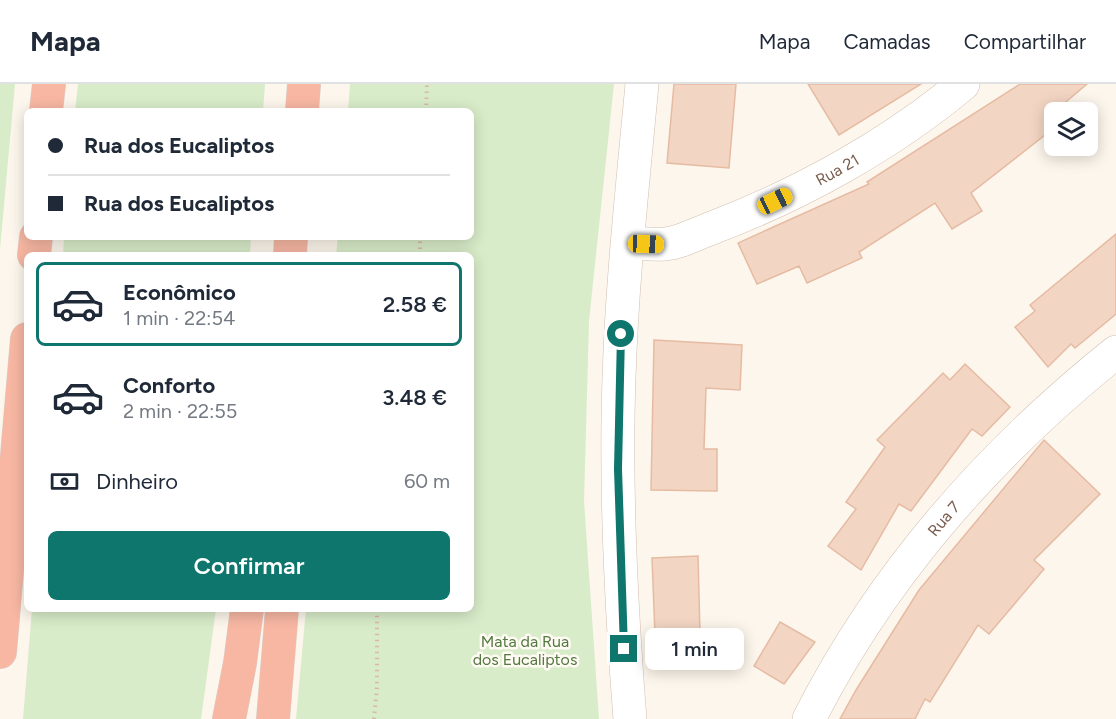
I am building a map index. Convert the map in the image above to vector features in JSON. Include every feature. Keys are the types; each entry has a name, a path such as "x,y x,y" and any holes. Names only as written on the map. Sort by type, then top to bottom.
{"highway":[{"path":"46,108 49,84"},
{"path":"302,108 304,84"},
{"path":"0,652 24,374"},
{"path":"229,719 247,612"},
{"path":"273,719 282,612"}],"street":[{"path":"630,719 620,559 619,378 642,84"},
{"name":"Rua 21","path":"628,243 665,244 676,241 795,192 851,161 905,127 963,84"},
{"name":"Rua 7","path":"808,719 888,588 927,537 1033,422 1116,352"}],"path":[{"path":"426,108 427,84"},
{"path":"374,719 376,612"}],"green space":[{"path":"0,84 15,84 0,249"},
{"path":"78,84 265,84 263,108 75,108"},
{"name":"Mata da Rua dos Eucaliptos","path":"350,84 614,84 589,321 584,501 599,719 296,719 306,612 474,612 474,252 336,252 338,240 474,240 474,108 348,108"},
{"path":"64,240 251,240 250,252 63,252"},
{"path":"32,612 216,612 201,719 23,719"}],"building":[{"path":"674,84 736,84 729,168 667,163"},
{"path":"808,84 921,84 839,135"},
{"path":"1020,84 1087,84 1066,102 1044,102 1044,136 971,193 982,211 952,229 935,203 859,252 862,258 807,283 799,266 757,284 738,243 869,184 867,182"},
{"path":"1116,234 1116,314 1075,348 1071,344 1048,367 1015,327 1035,311 1030,305"},
{"path":"654,340 742,345 740,390 706,388 704,449 717,449 717,491 651,490"},
{"path":"965,364 1010,407 982,436 972,429 911,511 899,504 861,570 828,546 856,509 846,502 885,447 877,440 943,373 950,380"},
{"path":"1044,440 1100,494 1034,560 1044,569 989,634 978,625 930,702 925,699 915,719 840,719 919,590"},
{"path":"698,556 700,634 655,635 652,558"},
{"path":"780,622 815,642 784,684 754,666"}],"route":[{"path":"621,334 618,469 624,649"}]}
